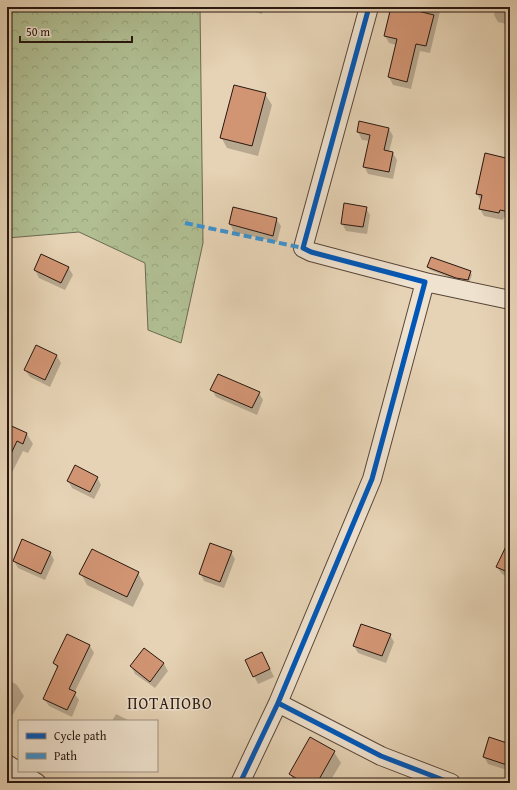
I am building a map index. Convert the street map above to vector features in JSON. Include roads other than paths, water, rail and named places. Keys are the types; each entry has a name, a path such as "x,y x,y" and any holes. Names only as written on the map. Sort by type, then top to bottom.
{"street":[{"path":"370,7 303,248 311,252 426,282 510,300"},
{"path":"240,783 278,703 372,479 426,282"},
{"path":"278,703 381,756 451,783"},
{"path":"7,764 18,771"},
{"path":"20,772 37,783"}],"district":[{"name":"ПОТАПОВО","path":"170,703"}]}
